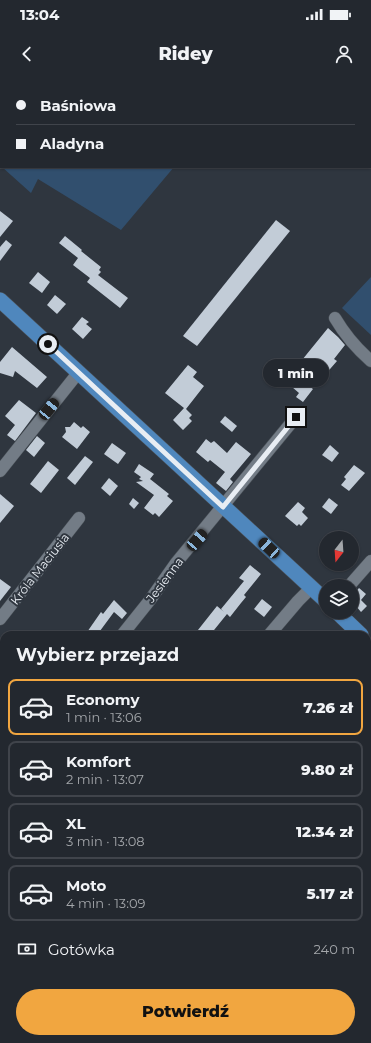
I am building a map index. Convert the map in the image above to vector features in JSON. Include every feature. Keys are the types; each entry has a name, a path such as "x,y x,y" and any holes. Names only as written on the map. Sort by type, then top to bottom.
{"main road":[{"path":"0,300 319,595"},
{"path":"344,619 357,631"}],"street":[{"path":"335,318 358,350 371,361"},
{"path":"0,471 78,372"},
{"name":"Jesienna","path":"125,631 150,600 176,563 296,417"},
{"name":"Króla Maciusia","path":"0,619 80,518"},
{"path":"355,579 371,561"},
{"path":"272,631 311,588"}],"shaded area":[{"path":"3,168 173,168 121,230 38,179 31,193"},
{"path":"371,277 371,335 342,308"}],"building":[{"path":"0,211 13,221 0,237"},
{"path":"276,220 290,231 197,346 183,336"},
{"path":"65,236 101,267 99,270 101,272 98,275 128,298 120,308 87,282 90,278 73,265 78,258 59,243"},
{"path":"6,240 12,245 0,261 0,247"},
{"path":"38,272 50,282 42,293 29,283"},
{"path":"55,295 66,304 57,314 47,305"},
{"path":"82,317 89,322 86,324 92,329 83,339 72,329"},
{"path":"328,328 345,345 334,359 337,361 324,376 311,366 300,379 313,389 303,402 296,397 299,393 285,381"},
{"path":"12,347 47,377 37,388 15,371 13,377 0,373 0,362"},
{"path":"188,365 197,372 193,377 204,386 186,409 192,415 189,418 192,421 183,430 173,420 184,408 165,393"},
{"path":"19,400 36,413 15,441 7,435 15,425 5,416"},
{"path":"225,416 237,426 232,432 220,422"},
{"path":"74,422 81,428 83,426 90,432 77,449 62,437 66,432 65,427 70,427"},
{"path":"37,436 45,443 34,457 26,450"},
{"path":"206,439 211,443 214,441 227,453 236,442 251,454 230,479 233,482 226,491 216,483 225,472 210,460 208,462 196,452"},
{"path":"112,443 126,453 118,464 104,454"},
{"path":"330,445 339,453 332,462 322,455"},
{"path":"85,456 93,462 75,485 67,478"},
{"path":"48,461 59,470 41,493 30,484"},
{"path":"139,464 154,474 150,479 169,494 167,496 173,501 159,517 155,513 153,515 144,508 154,495 136,482 143,481 139,479 141,477 134,472"},
{"path":"354,465 365,473 349,491 341,485 346,479 344,477"},
{"path":"109,478 118,486 110,496 101,488"},
{"path":"0,494 14,506 0,523"},
{"path":"133,498 139,503 134,509 129,504"},
{"path":"329,498 338,505 331,514 322,507"},
{"path":"298,502 305,508 302,512 308,518 301,526 299,524 297,526 285,516"},
{"path":"250,565 261,574 244,595 246,597 230,617 227,614 213,631 197,631 217,606 224,612 221,609 244,581 239,578"},
{"path":"0,579 11,587 0,601"},
{"path":"359,588 366,594 361,600 367,606 361,612 359,610"},
{"path":"262,599 272,607 264,617 254,609"},
{"path":"114,600 127,613 122,619 114,612 100,631 88,631 101,612 103,614"}],"route":[{"path":"48,344 223,507 296,417"}]}
